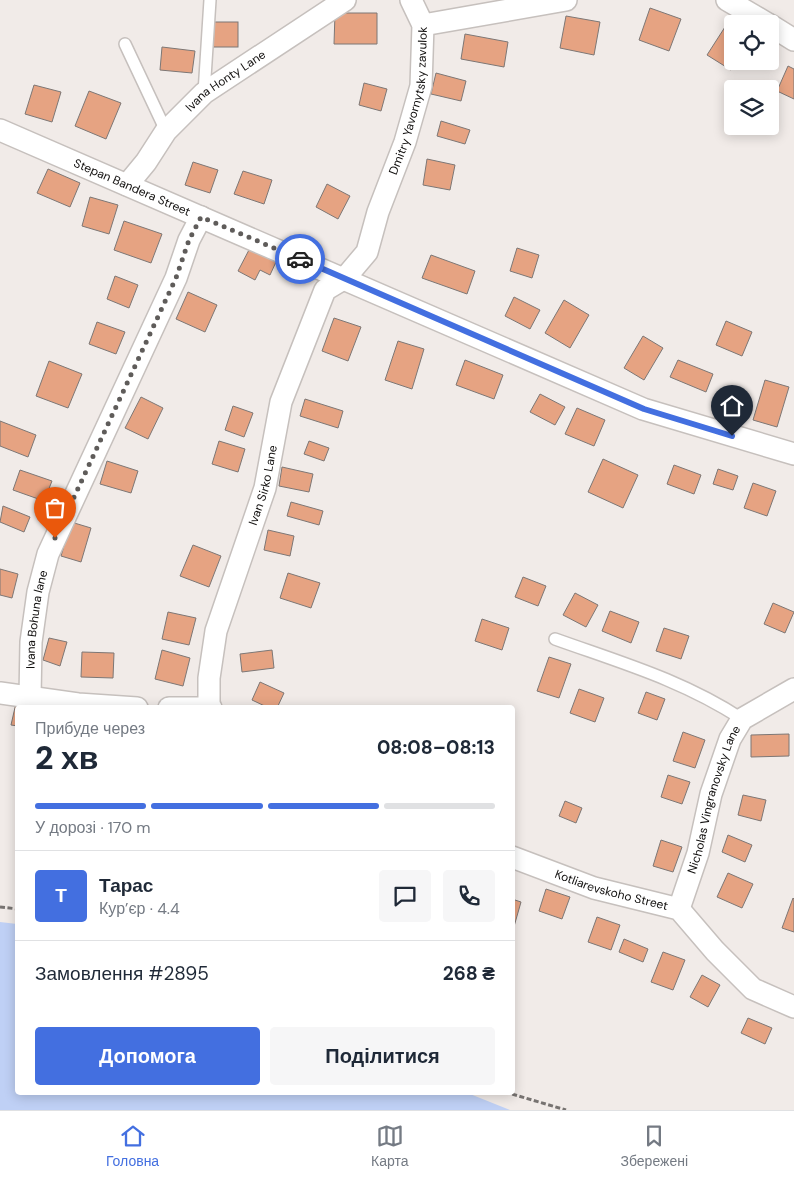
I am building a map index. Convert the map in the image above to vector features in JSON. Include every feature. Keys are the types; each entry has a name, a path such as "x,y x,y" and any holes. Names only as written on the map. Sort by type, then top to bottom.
{"street":[{"name":"Ivana Honty Lane","path":"127,185 146,162 166,131 204,93 345,0"},
{"path":"411,0 423,25"},
{"name":"Dmitry Yavornytsky zavulok","path":"345,278 366,252 378,212 405,142 420,86 423,25 566,0"},
{"path":"727,0 753,15"},
{"path":"779,30 794,40"},
{"name":"Stepan Bandera Street","path":"0,130 644,409 794,454"},
{"name":"Ivana Bohuna lane","path":"30,697 31,642 38,592 48,554 176,278 189,240 201,217"},
{"name":"Ivan Sirko Lane","path":"210,705 209,678 216,631 265,488 281,402 324,290 345,278"},
{"name":"Nicholas Vingranovsky Lane","path":"679,909 698,854 711,794 730,739 742,719 794,689"},
{"path":"0,693 93,705"},
{"name":"Kotliarevskoho Street","path":"515,859 594,888 679,909 709,945 753,989 794,1007"}],"lane":[{"path":"204,93 210,0"},
{"path":"125,44 166,131"},
{"path":"555,639 666,678 709,697 742,719"}],"path":[{"path":"0,908 15,909"},
{"path":"515,1095 566,1110"}],"water":[{"path":"0,922 15,924 15,1095 472,1095 510,1110 0,1110"}],"building":[{"path":"650,8 681,19 669,51 639,40"},
{"path":"335,13 377,13 377,44 334,44"},
{"path":"566,16 600,22 594,55 560,48"},
{"path":"211,22 238,22 238,47 211,47"},
{"path":"724,29 724,66 707,55"},
{"path":"465,34 508,42 504,67 461,59"},
{"path":"162,47 195,51 192,73 160,70"},
{"path":"788,66 794,69 794,99 779,92 779,86"},
{"path":"436,73 466,81 461,101 431,94"},
{"path":"364,83 387,89 381,111 359,105"},
{"path":"34,85 61,92 52,122 25,114"},
{"path":"89,91 121,103 106,139 75,126"},
{"path":"441,121 470,130 465,144 437,136"},
{"path":"427,159 455,165 450,190 423,185"},
{"path":"193,162 218,170 210,193 185,185"},
{"path":"48,169 80,183 70,207 37,193"},
{"path":"243,171 272,180 264,204 234,194"},
{"path":"327,184 350,196 338,219 316,207"},
{"path":"90,197 118,205 109,234 82,226"},
{"path":"124,221 162,234 151,263 114,250"},
{"path":"250,248 276,262 270,275 260,270 255,280 238,271"},
{"path":"517,248 539,255 532,278 510,271"},
{"path":"431,255 475,271 467,294 422,278"},
{"path":"115,276 138,285 129,308 107,299"},
{"path":"188,292 217,305 205,332 176,319"},
{"path":"514,297 540,310 530,329 505,316"},
{"path":"564,300 589,315 570,348 545,333"},
{"path":"334,318 361,327 348,361 322,351"},
{"path":"726,321 752,332 742,356 716,345"},
{"path":"97,322 125,332 116,354 89,344"},
{"path":"643,336 663,348 644,380 624,368"},
{"path":"398,341 424,349 412,389 385,380"},
{"path":"465,360 503,375 494,399 456,385"},
{"path":"678,360 713,374 706,392 670,377"},
{"path":"49,361 82,374 68,408 36,396"},
{"path":"765,380 789,387 777,427 753,420"},
{"path":"540,394 565,407 555,425 530,412"},
{"path":"141,397 163,408 148,439 125,428"},
{"path":"305,399 343,411 338,428 300,416"},
{"path":"233,406 253,413 244,437 225,430"},
{"path":"577,408 605,420 594,446 565,434"},
{"path":"0,421 36,435 28,457 0,446"},
{"path":"219,441 245,449 238,472 212,464"},
{"path":"309,441 329,448 324,461 304,454"},
{"path":"603,459 638,475 623,508 588,492"},
{"path":"107,461 138,471 131,493 100,484"},
{"path":"674,465 701,475 694,494 667,484"},
{"path":"282,467 313,474 309,492 279,486"},
{"path":"718,469 738,476 733,490 713,484"},
{"path":"20,470 52,481 44,501 13,490"},
{"path":"753,483 776,491 767,516 744,508"},
{"path":"291,502 323,511 319,525 287,516"},
{"path":"3,506 30,517 24,532 0,522"},
{"path":"71,522 91,528 81,562 61,556"},
{"path":"268,530 294,536 290,556 264,550"},
{"path":"193,545 221,556 209,587 180,576"},
{"path":"0,569 18,574 12,598 0,595"},
{"path":"288,573 320,583 311,608 280,598"},
{"path":"523,577 546,586 538,606 515,597"},
{"path":"575,593 598,605 586,627 563,615"},
{"path":"773,603 794,612 785,633 764,624"},
{"path":"610,611 639,622 631,643 602,631"},
{"path":"168,612 196,618 189,645 162,639"},
{"path":"482,619 509,628 502,650 475,641"},
{"path":"664,628 689,636 681,659 656,651"},
{"path":"49,638 67,642 60,666 43,660"},
{"path":"162,650 190,658 183,686 155,679"},
{"path":"272,650 274,668 242,672 240,654"},
{"path":"82,652 114,653 113,678 81,677"},
{"path":"549,657 571,664 559,698 537,691"},
{"path":"260,682 284,693 278,705 263,705 252,700"},
{"path":"579,689 604,698 595,722 570,713"},
{"path":"646,692 665,699 657,720 638,713"},
{"path":"15,707 15,726 11,725"},
{"path":"683,732 705,740 695,768 673,761"},
{"path":"789,734 789,756 751,757 751,735"},
{"path":"668,775 690,782 682,804 661,797"},
{"path":"743,795 766,800 761,821 738,815"},
{"path":"565,801 582,808 576,823 559,816"},
{"path":"728,835 752,845 745,862 722,852"},
{"path":"661,840 682,847 673,872 653,866"},
{"path":"728,873 753,884 742,908 717,897"},
{"path":"546,889 570,897 562,919 539,911"},
{"path":"794,899 794,932 782,928"},
{"path":"515,900 521,902 515,923"},
{"path":"597,917 620,925 611,950 588,942"},
{"path":"624,939 648,949 643,962 619,952"},
{"path":"663,952 685,960 673,990 651,982"},
{"path":"702,975 720,985 708,1007 690,997"},
{"path":"748,1018 772,1028 765,1044 741,1033"}],"way so far":[{"path":"55,538 176,278 189,240 201,217 300,259"}],"route":[{"path":"300,259 644,409 732,436"}]}
